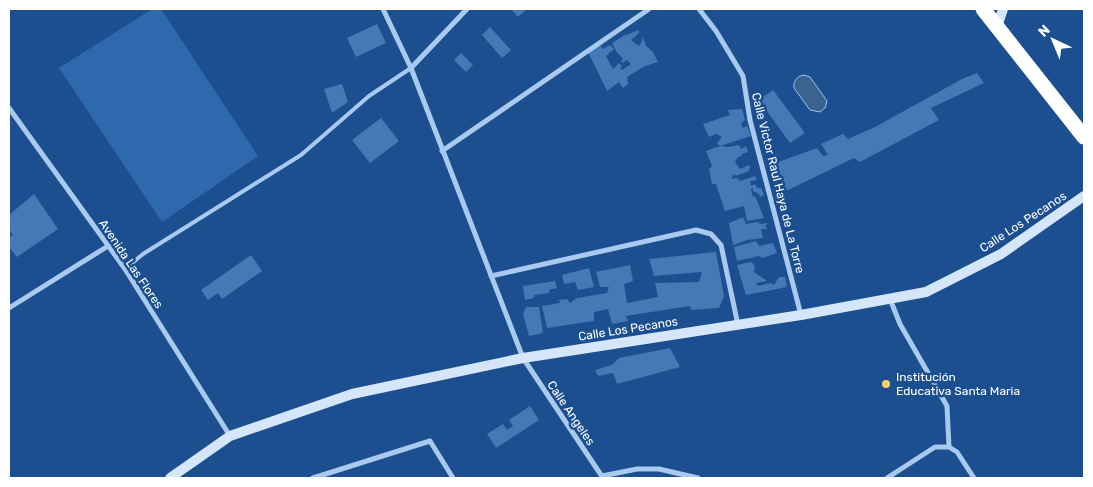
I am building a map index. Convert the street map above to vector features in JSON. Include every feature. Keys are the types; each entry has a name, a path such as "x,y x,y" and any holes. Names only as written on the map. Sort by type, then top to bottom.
{"highway":[{"path":"982,9 1084,137"}],"street":[{"name":"Calle Angeles","path":"383,9 411,68 523,358 602,477"},
{"path":"411,68 467,9"},
{"path":"442,151 650,9"},
{"name":"Calle Victor Raul Haya de La Torre","path":"699,9 716,31 743,76 750,120 801,315"},
{"path":"997,27 1003,9"},
{"name":"Avenida Las Flores","path":"9,108 125,269 230,436"},
{"name":"Calle Los Pecanos","path":"170,478 230,436 352,394 523,358 801,315 926,292 1001,254 1084,196"},
{"path":"491,276 696,230 711,234 721,245 738,325"},
{"path":"9,308 108,246"},
{"path":"890,299 900,324 947,406 949,447"},
{"path":"313,478 331,476 430,441 453,478"},
{"path":"887,478 935,447 949,447 957,452 974,478"},
{"path":"602,477 637,469 659,469 698,478"}],"lane":[{"path":"125,269 143,254 301,155 369,96 411,68"}],"shaded area":[{"path":"152,9 161,9 258,156 162,222 59,68"},
{"path":"804,75 810,77 827,101 825,108 820,112 810,110 794,88 796,79"}],"building":[{"path":"511,9 527,9 518,17"},
{"path":"377,24 386,43 356,57 347,38"},
{"path":"490,27 511,50 502,58 482,35"},
{"path":"639,30 639,33 631,40 639,46 642,37 645,45 653,52 658,62 645,66 627,77 628,84 623,88 619,82 607,91 588,52 600,45 603,49 610,45 614,49 606,56 613,69 619,63 622,66 620,68 622,70 631,64 627,60 623,63 621,61 623,59 612,43 623,36"},
{"path":"461,53 473,65 466,72 454,60"},
{"path":"977,73 984,83 931,108 939,120 860,162 854,158 782,193 773,164 817,148 823,156 828,155 821,144 843,134 848,139 875,127 962,79"},
{"path":"342,84 348,102 332,113 324,89"},
{"path":"773,90 805,133 790,143 759,100"},
{"path":"742,109 745,120 741,123 743,128 747,126 751,136 720,146 717,143 722,137 716,134 709,137 703,124 730,115 728,110"},
{"path":"381,118 399,141 370,163 352,140"},
{"path":"739,145 741,149 746,146 748,152 738,157 735,162 740,169 749,165 749,171 736,176 734,174 731,179 737,178 740,181 755,176 757,180 750,181 751,186 755,184 757,188 761,188 764,195 760,197 759,194 753,191 753,188 751,189 752,195 756,198 764,218 747,221 744,206 725,211 716,184 712,184 709,169 712,166 706,151 720,146"},
{"path":"34,194 58,229 17,257 9,247 9,238 13,235 9,230 9,215"},
{"path":"743,217 746,224 768,223 765,226 767,229 761,229 763,238 747,240 733,245 729,223"},
{"path":"756,241 759,246 773,243 777,253 762,258 759,256 737,261 734,247"},
{"path":"716,252 724,296 719,308 691,310 690,306 626,316 628,321 612,324 608,309 594,312 594,321 547,328 542,306 560,303 559,300 567,299 570,303 577,298 607,293 609,287 600,287 596,272 630,265 633,281 624,284 627,303 658,297 655,283 699,282 702,272 654,276 649,259"},
{"path":"251,255 262,271 222,299 218,293 208,300 201,290"},
{"path":"751,262 755,266 754,272 767,281 756,283 758,286 771,283 774,285 779,277 785,277 787,287 746,295 737,265"},
{"path":"589,268 594,287 578,290 575,282 564,284 562,275"},
{"path":"555,281 557,288 549,290 549,293 534,295 534,298 525,300 523,286"},
{"path":"526,307 539,307 543,333 529,336 523,314"},
{"path":"670,348 680,367 617,384 613,373 598,376 595,370 612,365 619,358"},
{"path":"530,406 539,420 496,448 487,434 503,424 507,430 513,426 509,420"}],"place":[{"name":"Institución Educativa Santa Maria","path":"886,384"}]}
